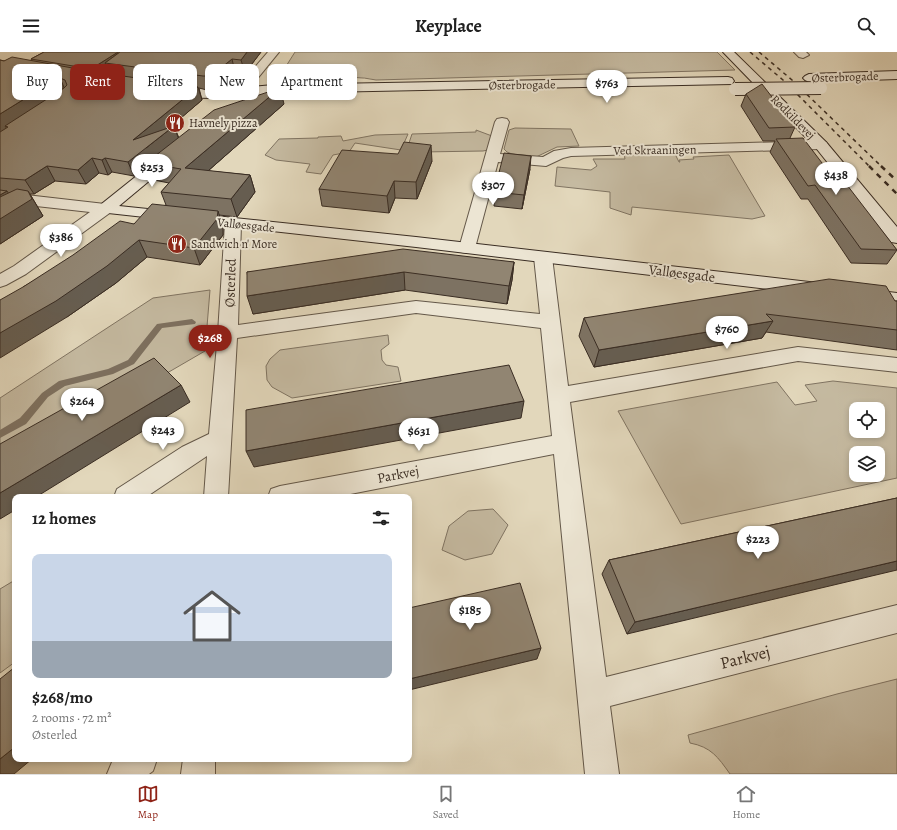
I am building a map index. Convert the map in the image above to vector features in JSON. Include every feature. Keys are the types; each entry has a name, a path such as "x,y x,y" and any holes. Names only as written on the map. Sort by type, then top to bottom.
{"street":[{"path":"115,64 136,52"},
{"path":"259,70 274,52"},
{"name":"Rødkildevej","path":"728,52 821,145 897,238"},
{"name":"Østerbrogade","path":"259,96 271,98 731,85 809,78 897,76"},
{"name":"Østerbrogade","path":"731,85 821,88 897,86"},
{"path":"229,107 236,100"},
{"path":"467,248 502,122"},
{"name":"Ved Skraaningen","path":"492,157 546,162 559,154 571,152 821,145"},
{"path":"0,281 20,270 105,209 182,147"},
{"name":"Valløesgade","path":"0,196 233,224 467,248 897,299"},
{"name":"Østerled","path":"216,494 228,333 233,224"},
{"path":"543,257 602,774"},
{"path":"228,333 416,307 550,322"},
{"path":"559,396 798,354 897,365"},
{"path":"130,494 190,454 220,439"},
{"name":"Parkvej","path":"296,494 564,443"},
{"name":"Parkvej","path":"593,696 897,619"},
{"path":"124,774 138,762"},
{"path":"198,774 200,762"}],"shaded area":[{"path":"295,52 717,52 735,70 376,80 357,77 357,64 287,64"},
{"path":"515,128 571,129 579,146 557,147 536,157 512,154 504,149 509,130"},
{"path":"476,130 492,136 488,150 422,152 408,146 412,134 476,132"},
{"path":"408,134 401,150 355,143 349,152 333,155 321,174 306,172 310,164 276,160 265,155 279,139 341,136 343,141 375,135"},
{"path":"674,152 679,162 679,160 694,159 693,157 729,155 765,216 752,219 632,207 631,215 610,208 610,192 555,186 557,167 591,170 597,166 593,159 625,159 624,154"},
{"path":"210,290 205,351 0,470 0,398 153,298"},
{"path":"388,335 389,344 381,350 382,360 386,365 398,367 401,381 292,398 272,387 267,380 266,366 270,359 280,350"},
{"path":"833,381 897,388 897,478 885,481 885,446 849,446 849,482 878,482 681,524 618,411 777,382 795,405 817,401 805,385"},
{"path":"493,509 508,525 492,554 465,560 442,550 449,526 468,511"},
{"path":"12,582 12,664 0,673 0,589"},
{"path":"897,679 897,774 730,774 722,763 709,750 690,743 688,735"}],"building":[{"path":"44,52 118,52 99,64 70,64 70,66 31,59"},
{"path":"120,52 247,52 241,60 232,59 226,64 205,64 205,76 197,75 197,64 133,64 133,67 125,66 125,64 105,63"},
{"path":"12,57 50,64 12,64 12,100 23,100 0,114 0,60 4,61"},
{"path":"62,66 70,68 70,100 125,100 125,76 133,77 133,100 182,100 133,140 174,126 128,162 105,158 102,160 92,158 78,170 47,166 25,180 0,178 0,132 8,127 5,126 45,100 62,100 62,89 67,85 65,80 62,79"},
{"path":"762,84 795,127 769,128 746,94"},
{"path":"267,92 267,99 185,168 250,175 231,199 161,192 181,169 146,163 214,110 244,100 259,100 259,95"},
{"path":"803,138 838,184 827,185 847,185 897,250 861,249 815,185 808,186 776,139"},
{"path":"404,142 431,145 416,182 394,181 387,196 319,189 342,150 398,154"},
{"path":"504,153 531,156 524,195 494,192"},
{"path":"17,189 28,191 32,199 0,219 0,197"},
{"path":"0,190 7,191 0,195"},
{"path":"152,204 218,211 217,219 194,248 139,240 107,266 56,301 0,333 0,300 73,255 120,221 134,224"},
{"path":"403,249 514,262 509,286 404,272 247,296 247,272"},
{"path":"829,279 886,286 895,301 897,301 897,330 766,314 773,321 599,350 584,318"},
{"path":"154,358 181,385 0,493 0,444"},
{"path":"509,365 524,401 246,451 246,410"},
{"path":"897,498 897,561 635,622 609,560"},
{"path":"520,583 541,648 412,678 412,607"},
{"path":"12,669 12,749 0,759 0,679"}],"waterway":[{"path":"0,434 23,421 45,395 62,383 110,372 131,362 160,326 192,322"}],"railway":[{"path":"750,52 783,80 897,194"},
{"path":"759,52 792,80 882,167"},
{"path":"881,166 897,181"}],"place":[{"name":"Havnely pizza","path":"175,123"},
{"name":"Sandwich n' More","path":"177,244"}]}
